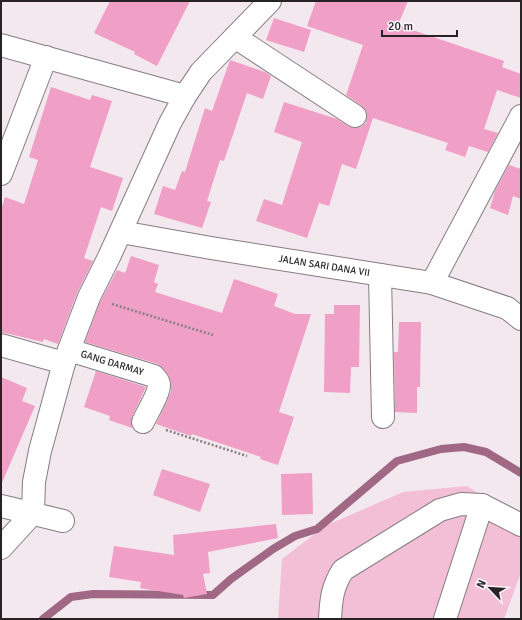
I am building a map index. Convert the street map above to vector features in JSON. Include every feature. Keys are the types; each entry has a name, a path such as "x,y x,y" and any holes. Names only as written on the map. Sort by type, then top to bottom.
{"street":[{"path":"1,548 33,513 34,482 40,451 66,356 88,297 121,232 170,122 201,72 270,1"},
{"path":"235,37 356,116"},
{"path":"1,45 185,96"},
{"path":"1,174 46,57"},
{"path":"432,283 521,116"},
{"name":"JALAN SARI DANA VII","path":"121,232 211,248 432,283 506,308 521,319"},
{"path":"380,275 383,417"},
{"path":"1,345 66,356"},
{"name":"GANG DARMAY","path":"66,356 154,376 159,384 158,390 143,422"},
{"path":"330,619 331,600 335,582 343,570 440,510 461,504 482,505 521,525"},
{"path":"444,619 482,505"},
{"path":"1,506 64,521"}],"path":[{"path":"88,297 213,335"},
{"path":"143,422 247,456"}],"shaded area":[{"path":"467,486 521,520 521,572 504,619 278,619 282,559 325,526 403,492"}],"building":[{"path":"110,1 190,1 157,66 134,54 135,52 94,33"},
{"path":"316,1 408,1 398,25 504,61 502,67 521,74 521,98 497,90 484,129 498,133 488,152 469,146 465,157 445,150 448,143 373,118 356,169 342,164 329,206 319,203 307,238 256,221 264,199 282,205 302,142 274,132 284,102 337,119 354,128 361,127 366,123 367,116 366,111 362,106 346,95 363,45 307,26"},
{"path":"274,18 311,30 304,52 266,40"},
{"path":"230,60 265,72 271,76 263,99 247,93 224,161 220,160 207,201 211,202 202,228 154,214 163,186 175,190 182,171 185,172 205,108 212,111"},
{"path":"51,87 90,100 92,95 112,101 90,167 123,178 112,211 101,207 84,258 93,261 77,293 58,344 44,339 43,342 1,332 1,210 5,197 24,204 38,160 29,157"},
{"path":"509,165 521,169 521,199 513,196 508,215 490,208 495,191"},
{"path":"131,256 159,265 154,282 158,284 155,292 222,313 234,279 278,294 274,306 295,314 311,314 279,412 294,417 278,465 260,459 261,457 192,434 191,436 156,424 171,391 170,379 164,369 158,364 85,342 100,302 117,270 125,273"},
{"path":"334,305 360,305 359,367 351,367 350,393 324,392 325,314 334,314"},
{"path":"399,322 421,322 420,387 417,387 417,413 395,412 394,352 398,352"},
{"path":"96,371 146,387 132,417 132,428 109,420 110,416 84,407"},
{"path":"1,377 27,388 22,401 35,406 1,485"},
{"path":"162,469 210,484 200,512 153,495"},
{"path":"312,473 313,514 282,515 281,474"},
{"path":"276,524 278,538 208,552 210,573 203,574 207,594 184,598 183,595 140,588 141,582 109,577 114,546 174,555 173,535"}],"waterway":[{"path":"43,619 71,597 93,594 213,595 231,579 273,549 295,536 317,529 397,461 441,449 464,447 486,452 521,473"}]}
